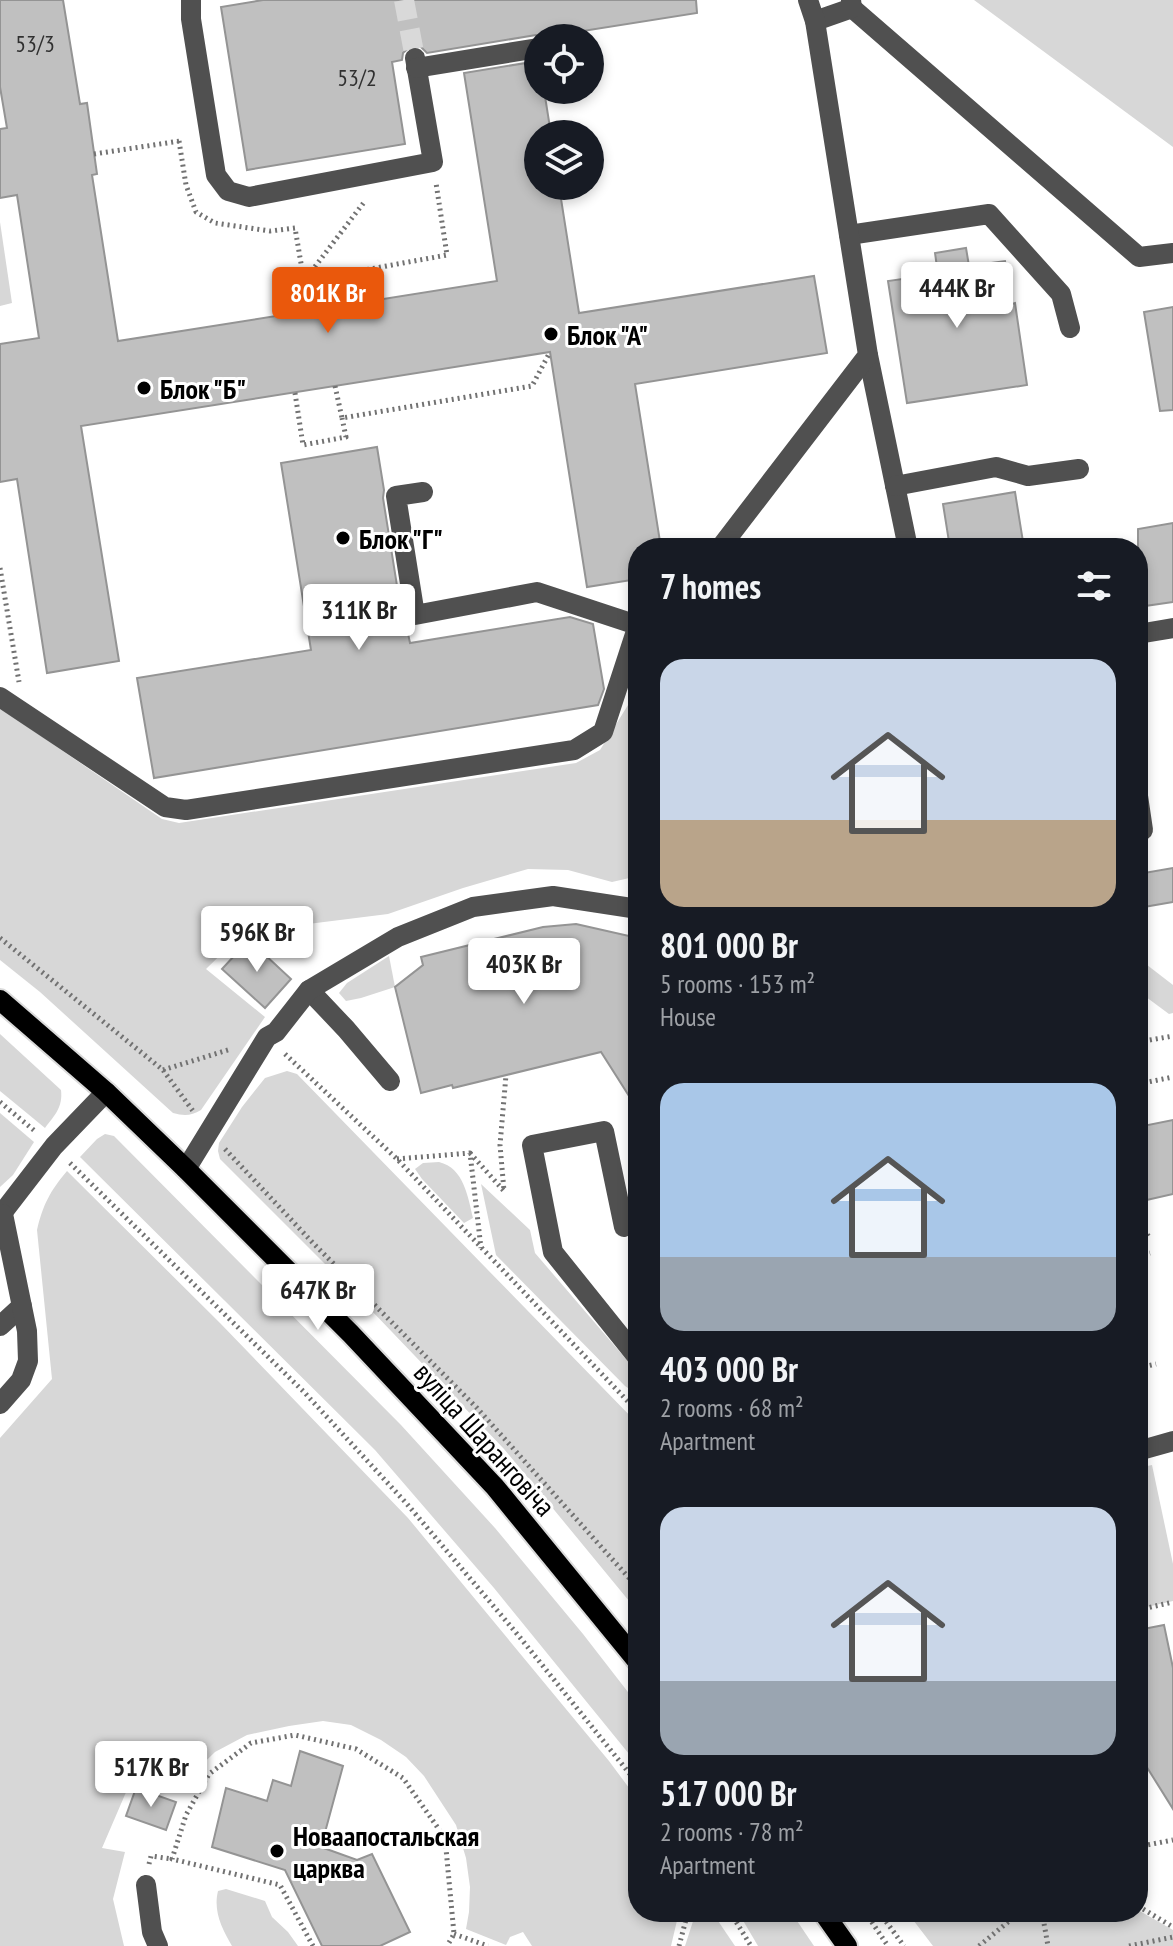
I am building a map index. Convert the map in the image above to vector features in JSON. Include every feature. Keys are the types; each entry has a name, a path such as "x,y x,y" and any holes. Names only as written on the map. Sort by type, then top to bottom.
{"main road":[{"name":"вуліца Шаранговіча","path":"0,1000 106,1092 351,1334 495,1487 628,1641"},
{"path":"830,1922 847,1946"}],"lane":[{"path":"191,0 191,19 216,175 228,191 249,197 433,162 416,63 524,50"},
{"path":"808,0 815,21 868,355 906,538"},
{"path":"815,21 851,4 1139,257 1173,253"},
{"path":"849,235 989,214 1061,294 1070,328"},
{"path":"728,538 868,355"},
{"path":"895,486 996,467 1028,476 1079,469"},
{"path":"423,492 396,496 415,615 537,592 628,622"},
{"path":"1148,632 1173,628"},
{"path":"0,697 165,807 186,810 574,750 603,732 628,656"},
{"path":"186,1169 267,1037 276,1032 309,990 398,937 473,907 553,896 628,907"},
{"path":"309,990 390,1081"},
{"path":"0,1404 21,1380 28,1361 27,1331 1,1215 54,1146 106,1092"},
{"path":"624,1227 604,1131 532,1145 553,1252 628,1346"},
{"path":"0,1326 22,1306"},
{"path":"1148,1448 1173,1441"},
{"path":"146,1885 152,1932 158,1946"}],"path":[{"path":"94,154 209,137"},
{"path":"304,281 447,255 433,162"},
{"path":"307,311 304,281 386,172"},
{"path":"342,418 532,386 550,352"},
{"path":"295,393 303,445 346,437 335,386"},
{"path":"0,568 25,715"},
{"path":"0,938 163,1070 208,1132 477,1408 628,1577"},
{"path":"1148,1040 1173,1036"},
{"path":"163,1070 267,1037 397,1159 628,1402"},
{"path":"470,1153 504,1191 500,1145 506,1075"},
{"path":"1148,1082 1173,1077"},
{"path":"0,1102 54,1146 304,1392 407,1504 628,1772"},
{"path":"397,1159 470,1153"},
{"path":"470,1153 481,1249"},
{"path":"1148,1366 1156,1364"},
{"path":"1148,1608 1173,1602"},
{"path":"313,1946 280,1885 172,1859 186,1815 209,1774 251,1743 295,1735 356,1749 403,1778 445,1838 454,1934 447,1946"},
{"path":"1148,1845 1173,1840"},
{"path":"1148,1912 1173,1927"},
{"path":"679,1946 685,1922"},
{"path":"736,1922 751,1946"},
{"path":"872,1922 888,1946"},
{"path":"886,1922 904,1946"},
{"path":"979,1946 1008,1922"},
{"path":"1044,1922 1048,1946"},
{"path":"454,1934 488,1946"},
{"path":"1129,1946 1173,1937"}],"shaded area":[{"path":"974,0 1173,0 1173,147"},
{"path":"0,222 12,303 0,306"},
{"path":"628,705 628,878 612,882 568,870 528,869 388,914 244,932 206,969 265,1017 197,1112 187,1115 173,1113 40,992 0,960 0,708 162,819 179,823 576,763 600,750"},
{"path":"389,956 395,987 346,1001 339,993 347,983"},
{"path":"1148,966 1173,985 1173,1013 1169,1014 1148,998"},
{"path":"0,1034 61,1090 59,1106 45,1128 0,1091"},
{"path":"287,1071 297,1074 628,1414 628,1600 504,1449 220,1159 219,1143 265,1078"},
{"path":"0,1113 34,1142 13,1175 0,1187"},
{"path":"105,1134 114,1136 401,1425 495,1528 628,1692 628,1753 494,1588 375,1450 80,1157"},
{"path":"439,1162 454,1170 464,1184 473,1218 464,1223 415,1169 423,1163"},
{"path":"67,1171 220,1323 408,1518 609,1761 628,1787 628,1922 677,1922 671,1946 532,1946 523,1932 510,1937 506,1945 466,1929 470,1887 466,1858 456,1825 424,1776 406,1757 381,1740 351,1725 323,1721 247,1735 215,1752 181,1785 133,1776 102,1848 125,1852 113,1899 124,1946 0,1946 0,1438 52,1379 37,1230 56,1185"},
{"path":"481,1184 530,1230 535,1253 628,1361 628,1388 625,1386 496,1255"},
{"path":"1152,1465 1173,1564 1173,1601 1148,1607 1148,1466"},
{"path":"226,1889 265,1901 272,1917 298,1946 232,1946 217,1906 218,1891"},
{"path":"1148,1916 1173,1930 1173,1946 933,1946 915,1922 1148,1922"},
{"path":"693,1922 719,1922 735,1946 685,1946"},
{"path":"744,1922 798,1922 814,1946 758,1946"}],"building":[{"path":"0,0 63,0 80,104 87,103 97,174 92,175 118,341 497,281 464,73 524,63 524,104 546,104 549,120 524,120 524,200 561,200 579,313 814,276 827,353 635,384 659,538 628,538 628,581 587,587 550,352 81,426 119,661 47,673 17,479 0,482 0,344 39,338 17,195 0,198 0,129 7,128 0,87"},
{"path":"263,0 696,0 697,13 604,28 604,24 524,24 524,37 427,53 420,46 412,45 403,53 402,60 392,62 405,144 247,170 221,7"},
{"path":"966,248 969,266 1005,261 1012,304 1015,303 1027,385 907,403 888,281 938,274 935,253"},
{"path":"1173,307 1173,410 1160,411 1144,312"},
{"name":"Блок \"Г\"","path":"377,447 402,617 410,643 570,617 593,624 604,689 598,705 154,778 137,678 311,650 281,463"},
{"path":"1015,492 1022,538 948,538 943,504"},
{"path":"1173,523 1173,602 1148,606 1148,538 1138,538 1138,529"},
{"path":"1173,868 1173,902 1148,906 1148,872"},
{"path":"576,924 628,936 628,1094 601,1052 421,1093 395,987 423,965 421,957 543,927"},
{"path":"249,940 291,979 265,1008 222,969"},
{"path":"1173,1120 1173,1194 1148,1200 1148,1125"},
{"path":"1164,1625 1173,1668 1173,1809 1148,1769 1148,1628"},
{"name":"Новаапостальская царква","path":"300,1751 343,1766 321,1847 357,1860 372,1854 410,1932 380,1946 322,1946 285,1870 212,1847 226,1788 267,1801 273,1780 291,1786"},
{"path":"136,1788 176,1802 166,1830 126,1816"}],"tunnel":[{"path":"404,0 415,58"}],"place":[{"name":"Блок \"А\"","path":"551,334"},
{"name":"Блок \"Б\"","path":"144,388"},
{"name":"Блок \"Г\"","path":"343,538"},
{"name":"Новаапостальская царква","path":"277,1851"}]}
